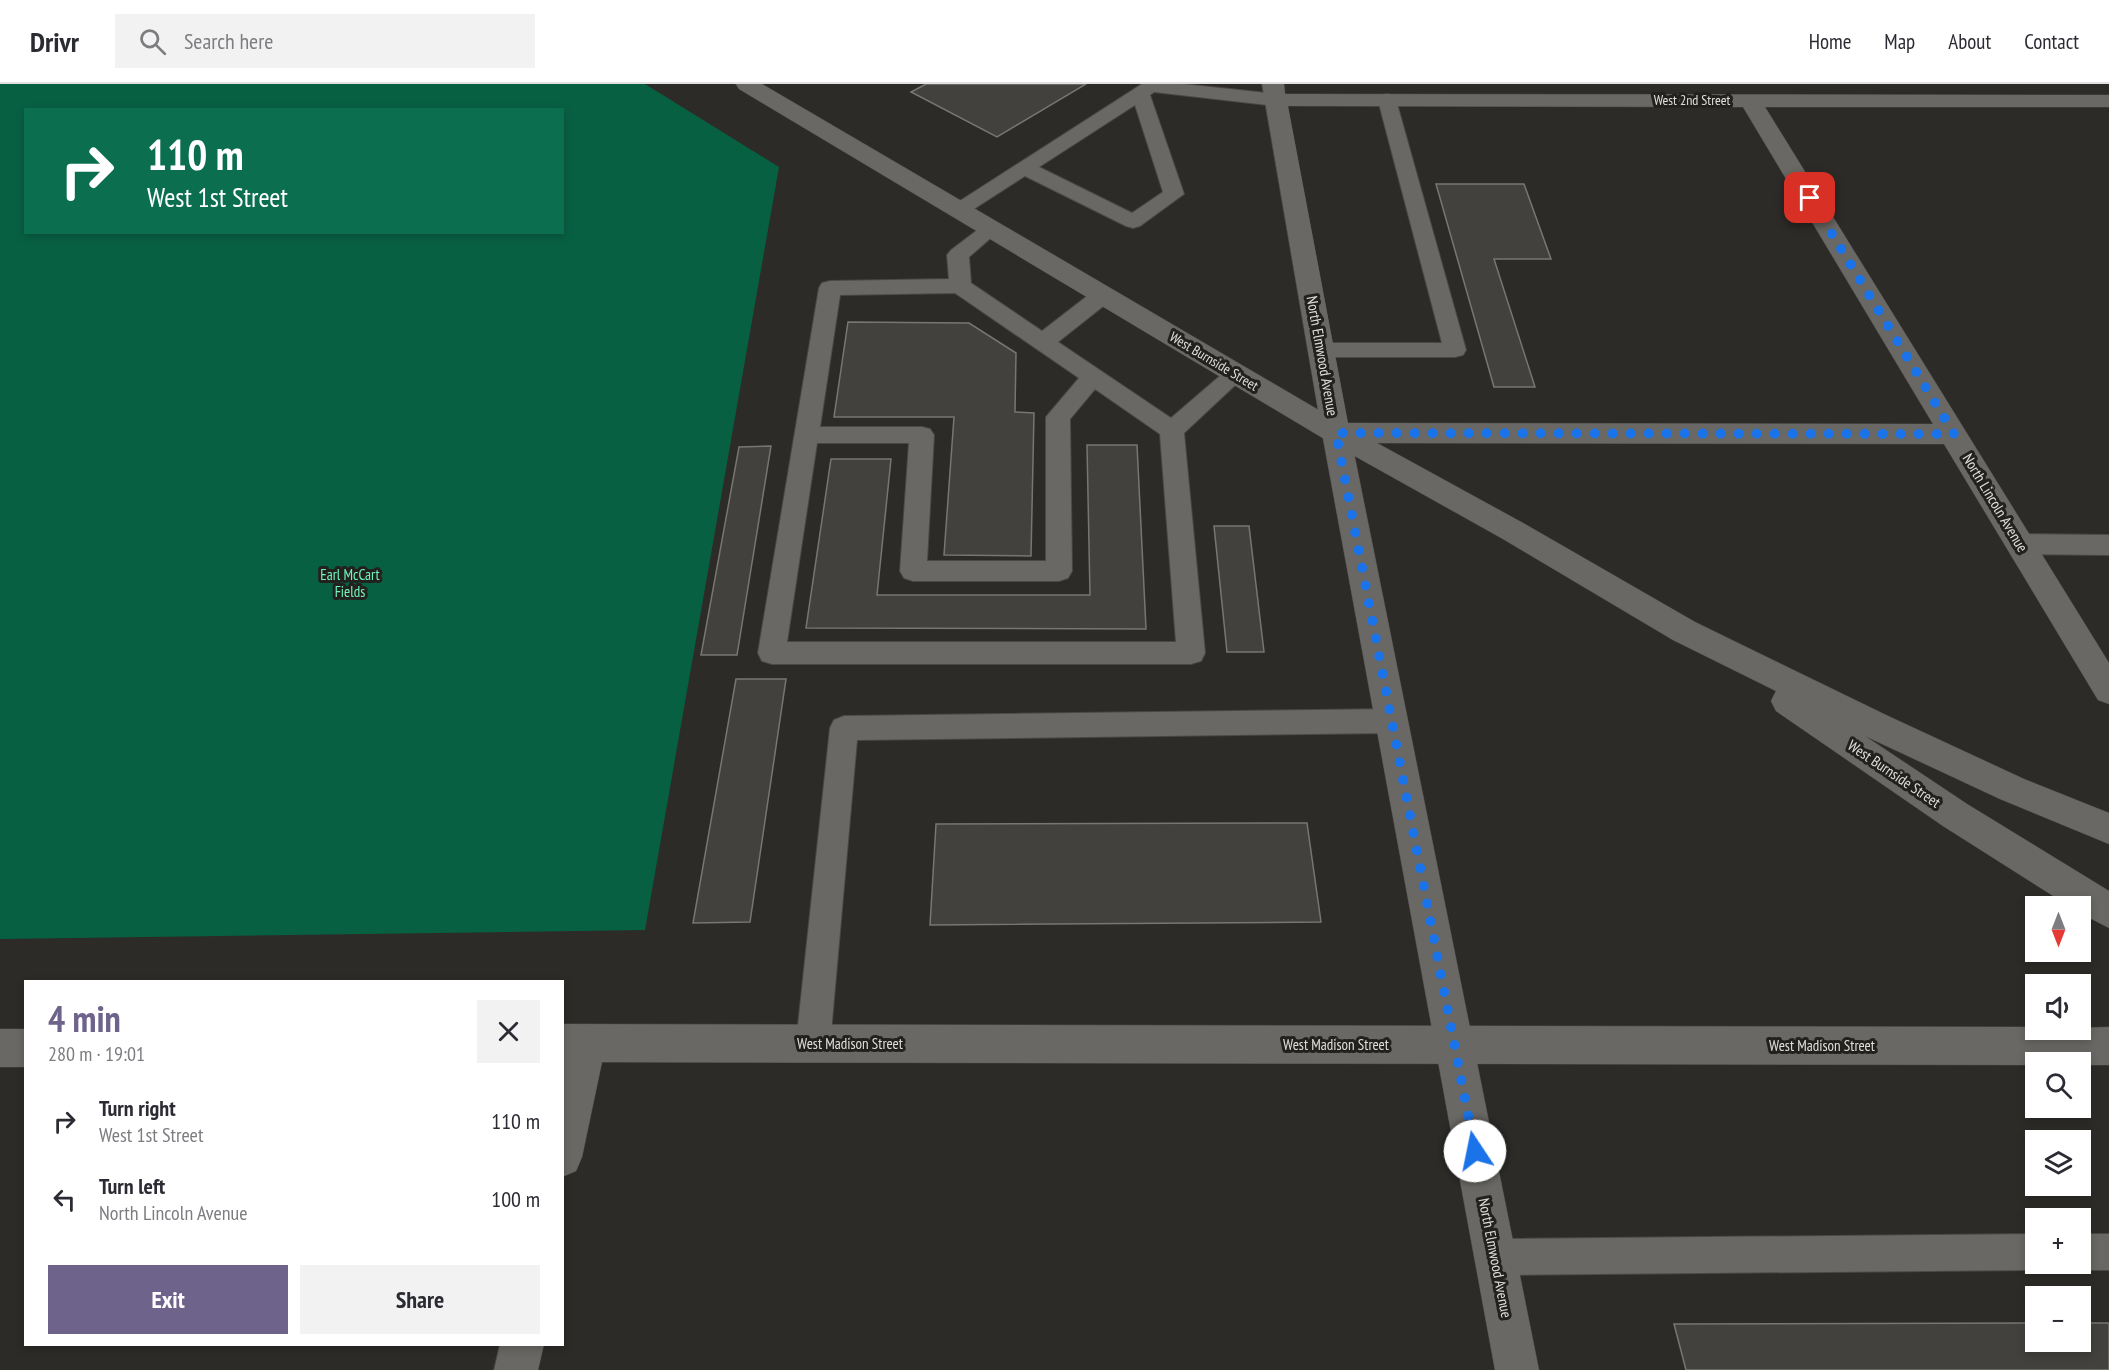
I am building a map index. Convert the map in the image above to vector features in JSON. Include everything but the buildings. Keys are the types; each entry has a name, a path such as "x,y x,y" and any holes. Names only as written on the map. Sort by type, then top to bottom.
{"street":[{"name":"West Burnside Street","path":"747,84 1336,433 1513,531 1684,631 1875,726 2013,789 2109,829"},
{"name":"West 2nd Street","path":"1274,92 1387,100 2109,101"},
{"name":"North Elmwood Avenue","path":"1274,92 1336,433 1517,1370"},
{"name":"North Lincoln Avenue","path":"1750,100 2109,691"},
{"path":"1336,433 1954,434"},
{"name":"West Burnside Street","path":"1684,631 1955,816 2109,911"},
{"path":"564,1139 575,1043"},
{"name":"West Madison Street","path":"575,1043 2109,1046"},
{"path":"0,1048 24,1048"},
{"path":"516,1370 522,1346"}],"lane":[{"path":"959,210 1151,86 1274,92"},
{"path":"1025,168 1133,222 1174,194 1140,93"},
{"path":"1321,350 1455,350 1387,100"},
{"path":"960,286 958,255 991,229"},
{"path":"960,286 1172,430 1191,653 772,653 830,288 960,286"},
{"path":"1043,342 1102,295"},
{"path":"1172,430 1236,374"},
{"path":"806,435 922,435 913,571 1059,571 1058,417 1093,376"},
{"path":"2021,544 2109,545"},
{"path":"813,1044 844,728 1392,722"},
{"path":"1496,1257 2025,1252"},
{"path":"2091,1252 2109,1252"}],"green space":[{"name":"Earl McCart Fields","path":"0,84 645,84 779,167 645,930 0,939"}],"route":[{"path":"1475,1151 1336,433 1954,434 1810,198"}]}
